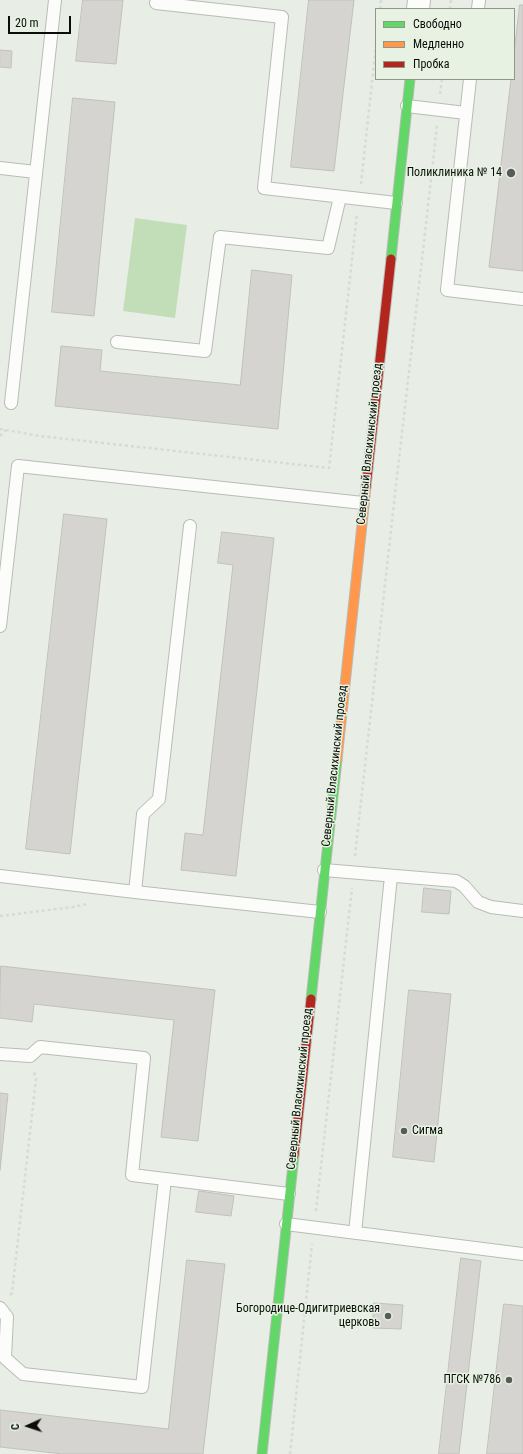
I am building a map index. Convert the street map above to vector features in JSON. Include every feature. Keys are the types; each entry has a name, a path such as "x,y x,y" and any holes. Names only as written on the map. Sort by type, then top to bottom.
{"street":[{"name":"Северный Власихинский проезд","path":"262,1454 410,80"}],"lane":[{"path":"11,403 55,0"},
{"path":"156,3 282,17 264,188 396,203"},
{"path":"470,80 447,290 523,298"},
{"path":"407,106 466,113"},
{"path":"0,168 36,172"},
{"path":"117,342 205,351 220,237 328,248 340,196"},
{"path":"0,626 18,466 364,503"},
{"path":"135,892 143,814 159,800 190,526"},
{"path":"324,870 456,881 464,886 478,902 491,907 523,911"},
{"path":"0,876 320,912"},
{"path":"355,1233 391,876"},
{"path":"0,1054 30,1056 40,1047 144,1058 132,1175 289,1194"},
{"path":"0,1308 7,1317 5,1358 23,1374 142,1387 164,1179"},
{"path":"286,1224 523,1254"}],"path":[{"path":"0,428 40,436 329,468 375,54"},
{"path":"290,1454 396,476 442,80"},
{"path":"0,436 6,430"},
{"path":"0,916 73,907 89,903"},
{"path":"8,1298 12,1293 36,1079 30,1056"}],"green space":[{"path":"135,218 187,225 175,318 123,311"}],"building":[{"path":"83,0 123,0 116,64 76,61"},
{"path":"309,0 354,0 334,171 291,167"},
{"name":"Поликлиника № 14","path":"520,5 523,5 523,271 489,267 511,80 515,80 515,45"},
{"path":"0,50 12,51 11,68 0,67"},
{"path":"73,98 115,102 94,316 52,312"},
{"path":"252,270 292,275 278,429 55,406 61,346 102,350 100,371 240,385"},
{"path":"64,514 107,519 70,854 26,849"},
{"path":"222,532 274,538 236,876 181,870 185,833 203,835 233,565 218,563"},
{"path":"424,888 451,891 449,914 422,912"},
{"path":"1,966 215,990 198,1141 161,1137 174,1020 34,1004 32,1022 0,1018"},
{"path":"409,990 451,994 434,1162 393,1157"},
{"path":"0,1093 8,1094 0,1170"},
{"path":"199,1191 234,1196 231,1216 196,1212"},
{"path":"461,1258 481,1261 459,1454 439,1454"},
{"path":"187,1260 225,1264 203,1454 63,1454 0,1447 0,1410 168,1429"},
{"name":"Богородице-Одигитриевская церковь","path":"374,1303 403,1305 401,1329 373,1328"},
{"name":"ПГСК №786","path":"504,1304 523,1306 523,1454 487,1454"}],"traffic: fast":[{"path":"391,259 410,80"},
{"path":"311,999 337,760"},
{"path":"262,1454 294,1155"}],"traffic: slow":[{"path":"337,760 366,487"}],"traffic: jam":[{"path":"366,487 391,259"},
{"path":"294,1155 311,999"}],"place":[{"name":"Поликлиника № 14","path":"511,173"},
{"name":"Сигма","path":"404,1131"},
{"name":"Богородице-Одигитриевская церковь","path":"388,1316"},
{"name":"ПГСК №786","path":"509,1380"}]}
